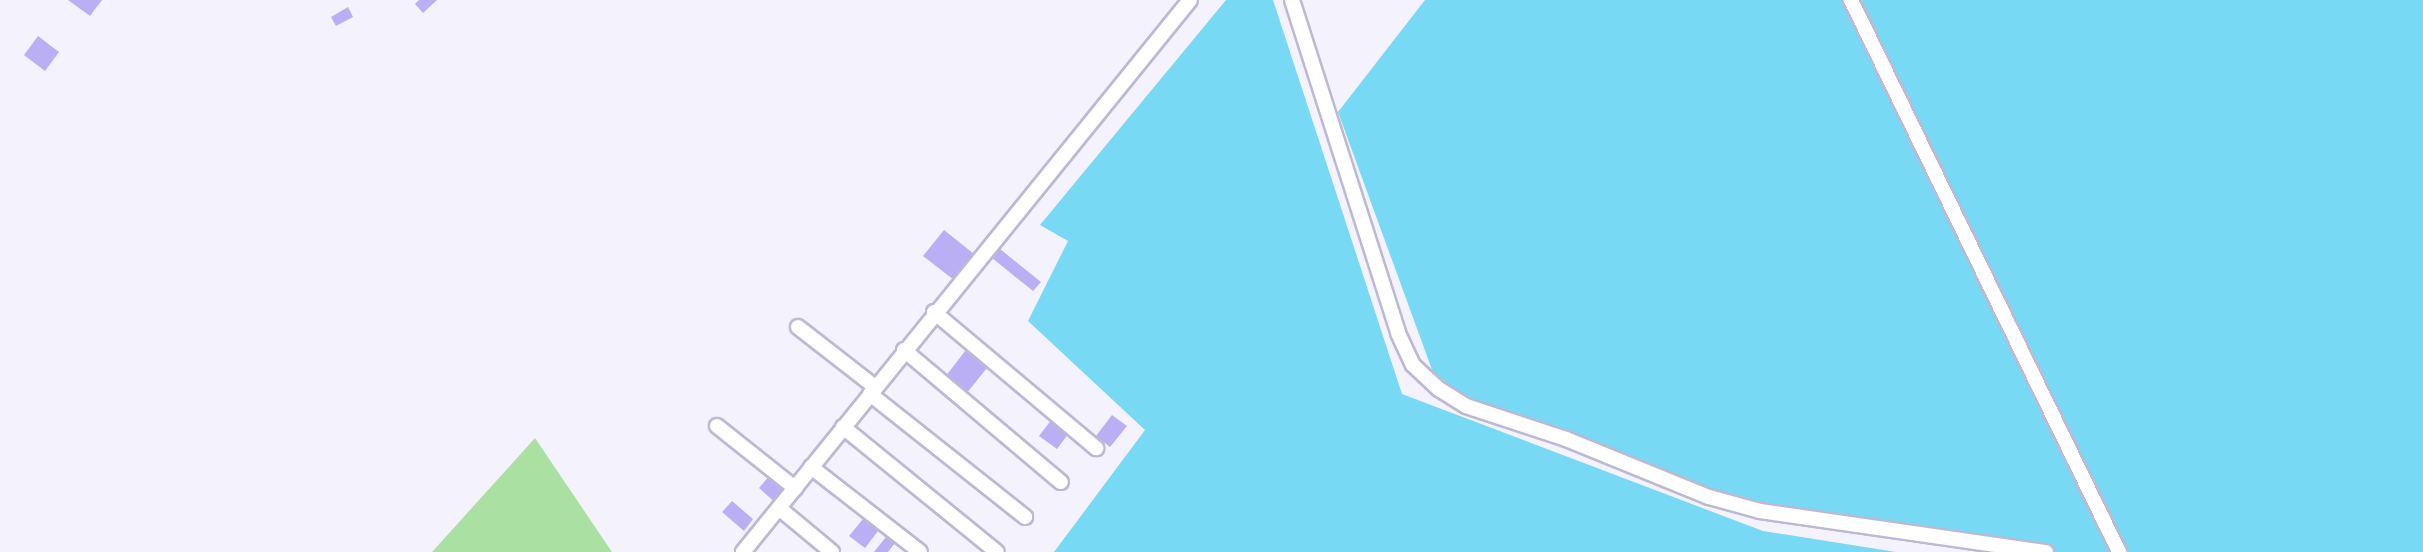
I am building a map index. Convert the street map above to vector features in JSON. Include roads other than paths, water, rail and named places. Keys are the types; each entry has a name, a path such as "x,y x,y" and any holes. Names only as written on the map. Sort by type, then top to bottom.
{"street":[{"path":"743,552 934,312 1190,0"},
{"path":"1292,0 1398,333 1413,365 1438,389 1466,406 1566,439 1709,497 1760,511 2046,552"},
{"path":"1851,0 2119,552"},
{"path":"934,312 1096,448"},
{"path":"798,327 1025,517"},
{"path":"904,350 1061,482"},
{"path":"717,426 794,488"},
{"path":"843,427 997,552"},
{"path":"811,467 920,552"},
{"path":"779,508 832,552"}],"water":[{"path":"1226,0 1273,0 1402,394 1763,531 1896,552 1054,552 1145,430 1028,321 1068,241 1040,225"},
{"path":"1425,0 2423,0 2423,552 1997,552 1760,511 1439,389 1338,112"}]}
